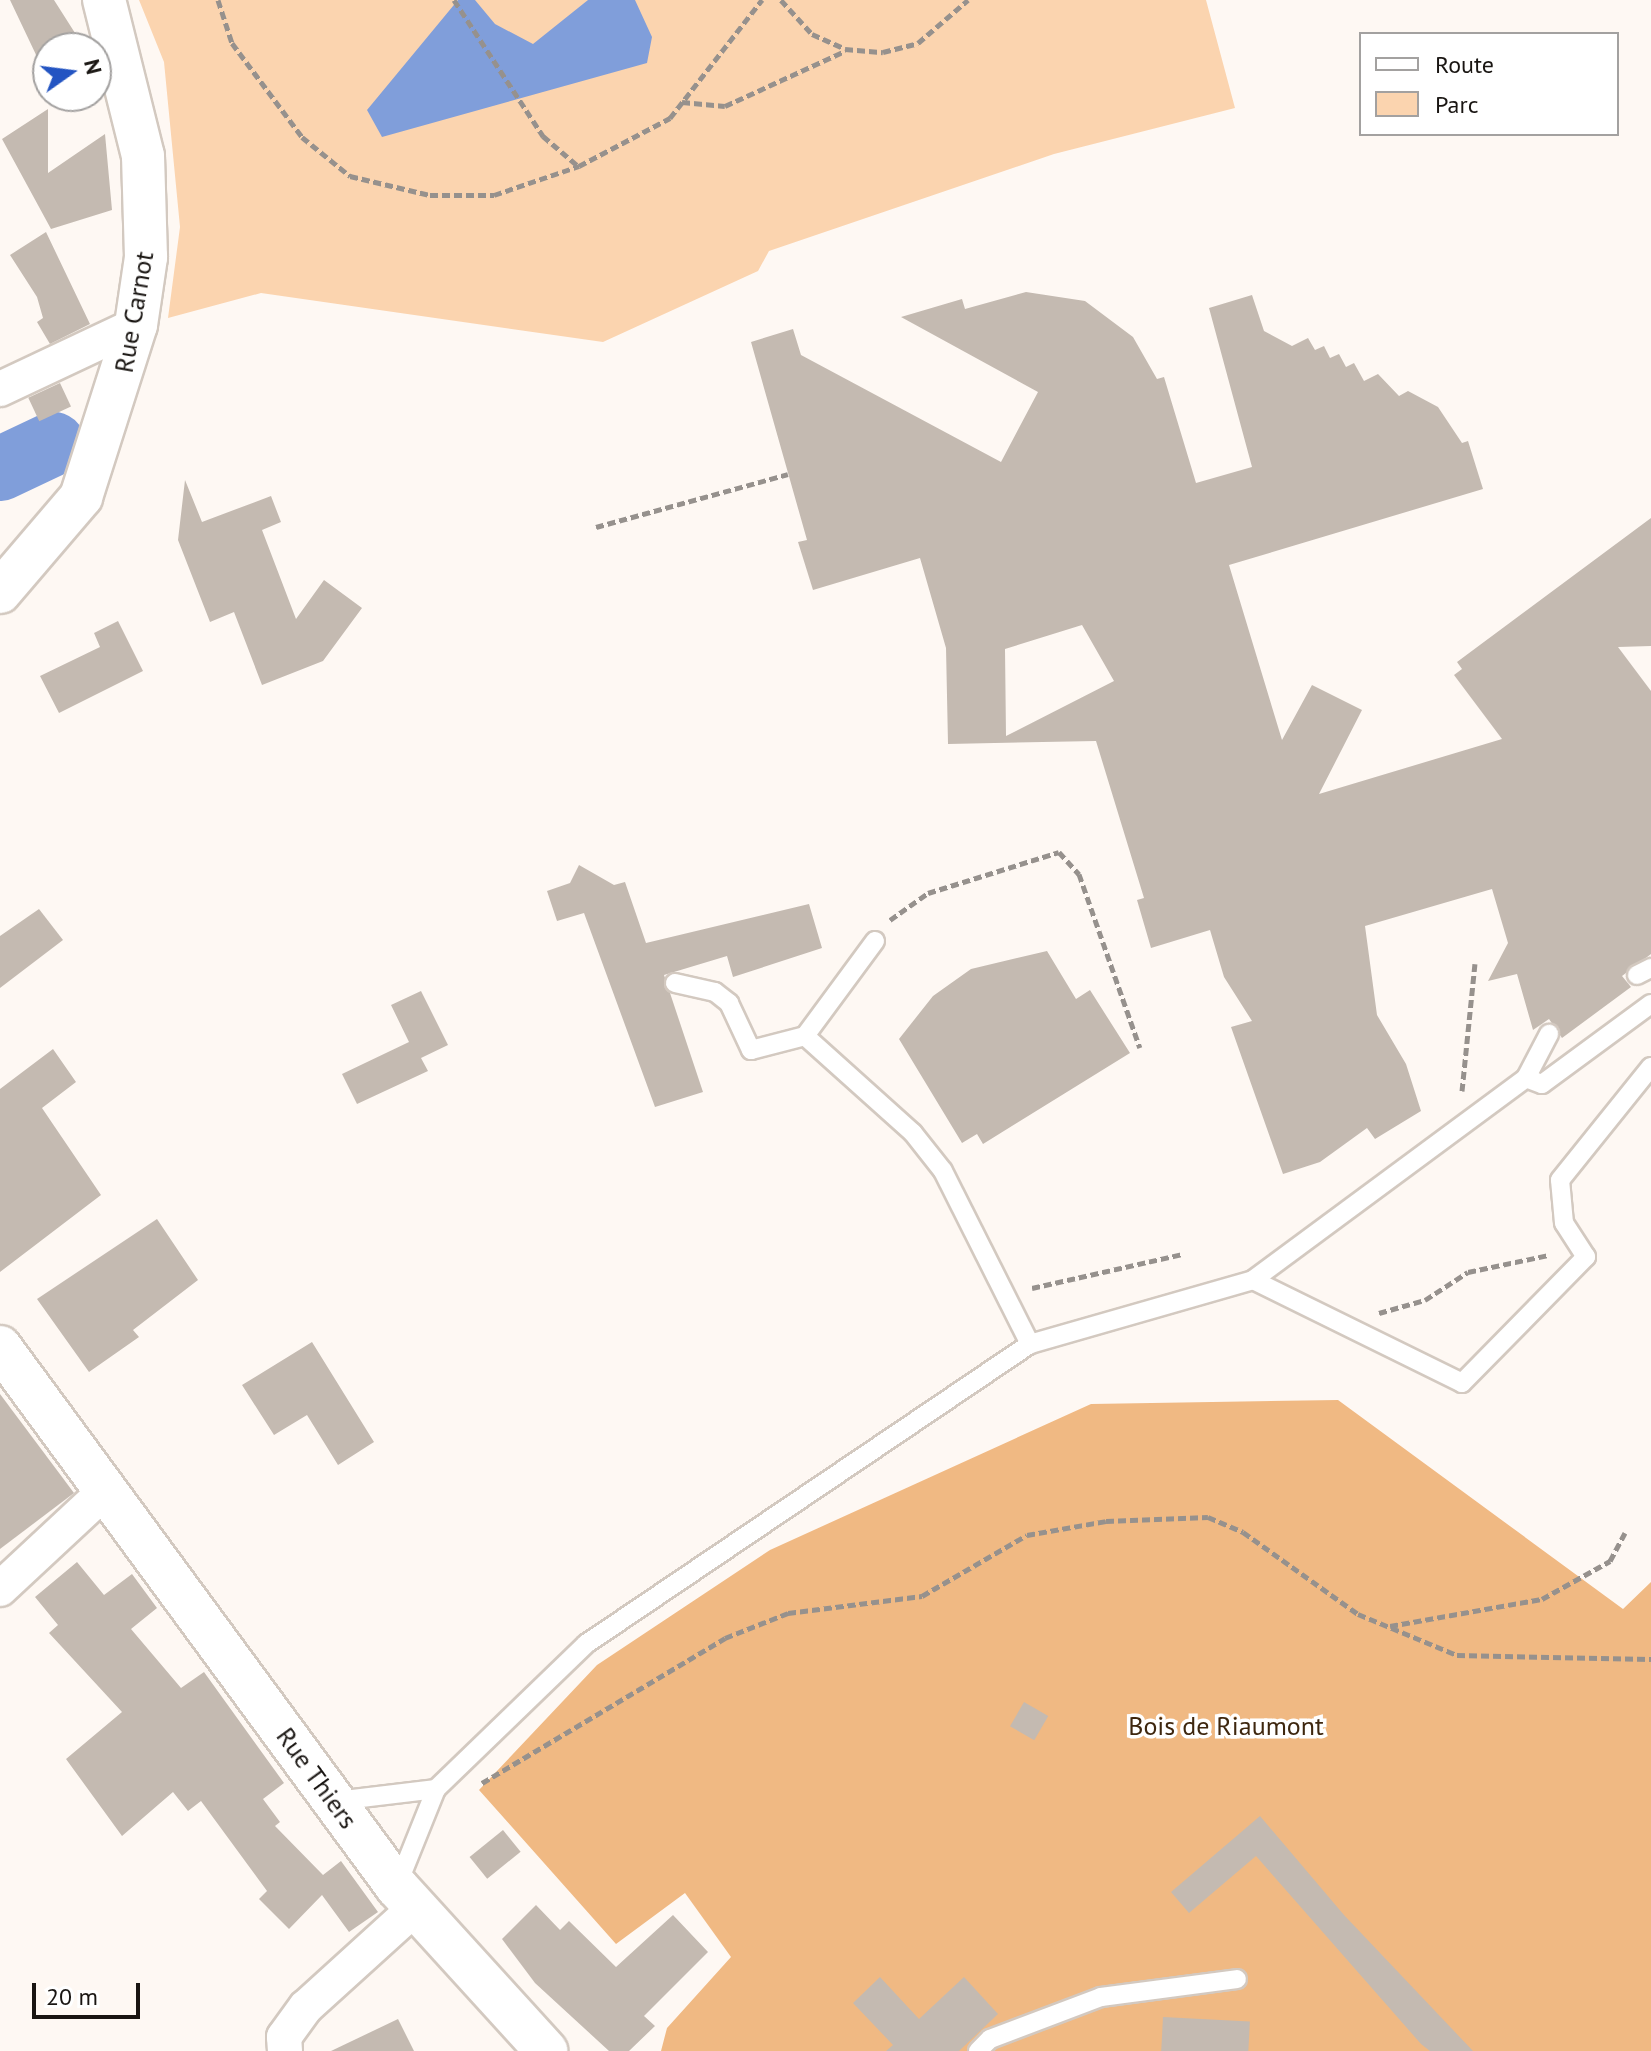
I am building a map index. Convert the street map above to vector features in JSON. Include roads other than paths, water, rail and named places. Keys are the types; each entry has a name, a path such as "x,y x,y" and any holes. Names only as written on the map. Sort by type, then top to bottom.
{"street":[{"name":"Rue Carnot","path":"0,592 81,497 136,325 146,257 143,156 104,0"},
{"path":"0,389 136,325"},
{"path":"0,1347 105,1491 0,1589"},
{"name":"Rue Thiers","path":"105,1491 406,1898 546,2051"},
{"path":"285,2051 284,2037 306,2007 406,1898"}],"lane":[{"path":"675,983 715,992 729,1003 751,1050 805,1036 875,941"},
{"path":"1526,1078 1542,1084 1651,1004"},
{"path":"406,1898 436,1789 586,1644 1030,1344 1253,1280 1526,1078 1549,1034"},
{"path":"805,1036 943,1171 1030,1344"},
{"path":"1253,1280 1462,1383 1586,1257 1564,1223 1560,1180 1651,1067"},
{"path":"333,1801 436,1789"},
{"path":"978,2051 990,2039 1101,1997 1237,1979"}],"water":[{"path":"458,0 475,0 495,24 533,44 588,0 635,0 652,37 647,63 382,137 367,110"}],"waterway":[{"path":"0,469 53,444"}],"park label":[{"name":"Bois de Riaumont","path":"1226,1726"}]}
